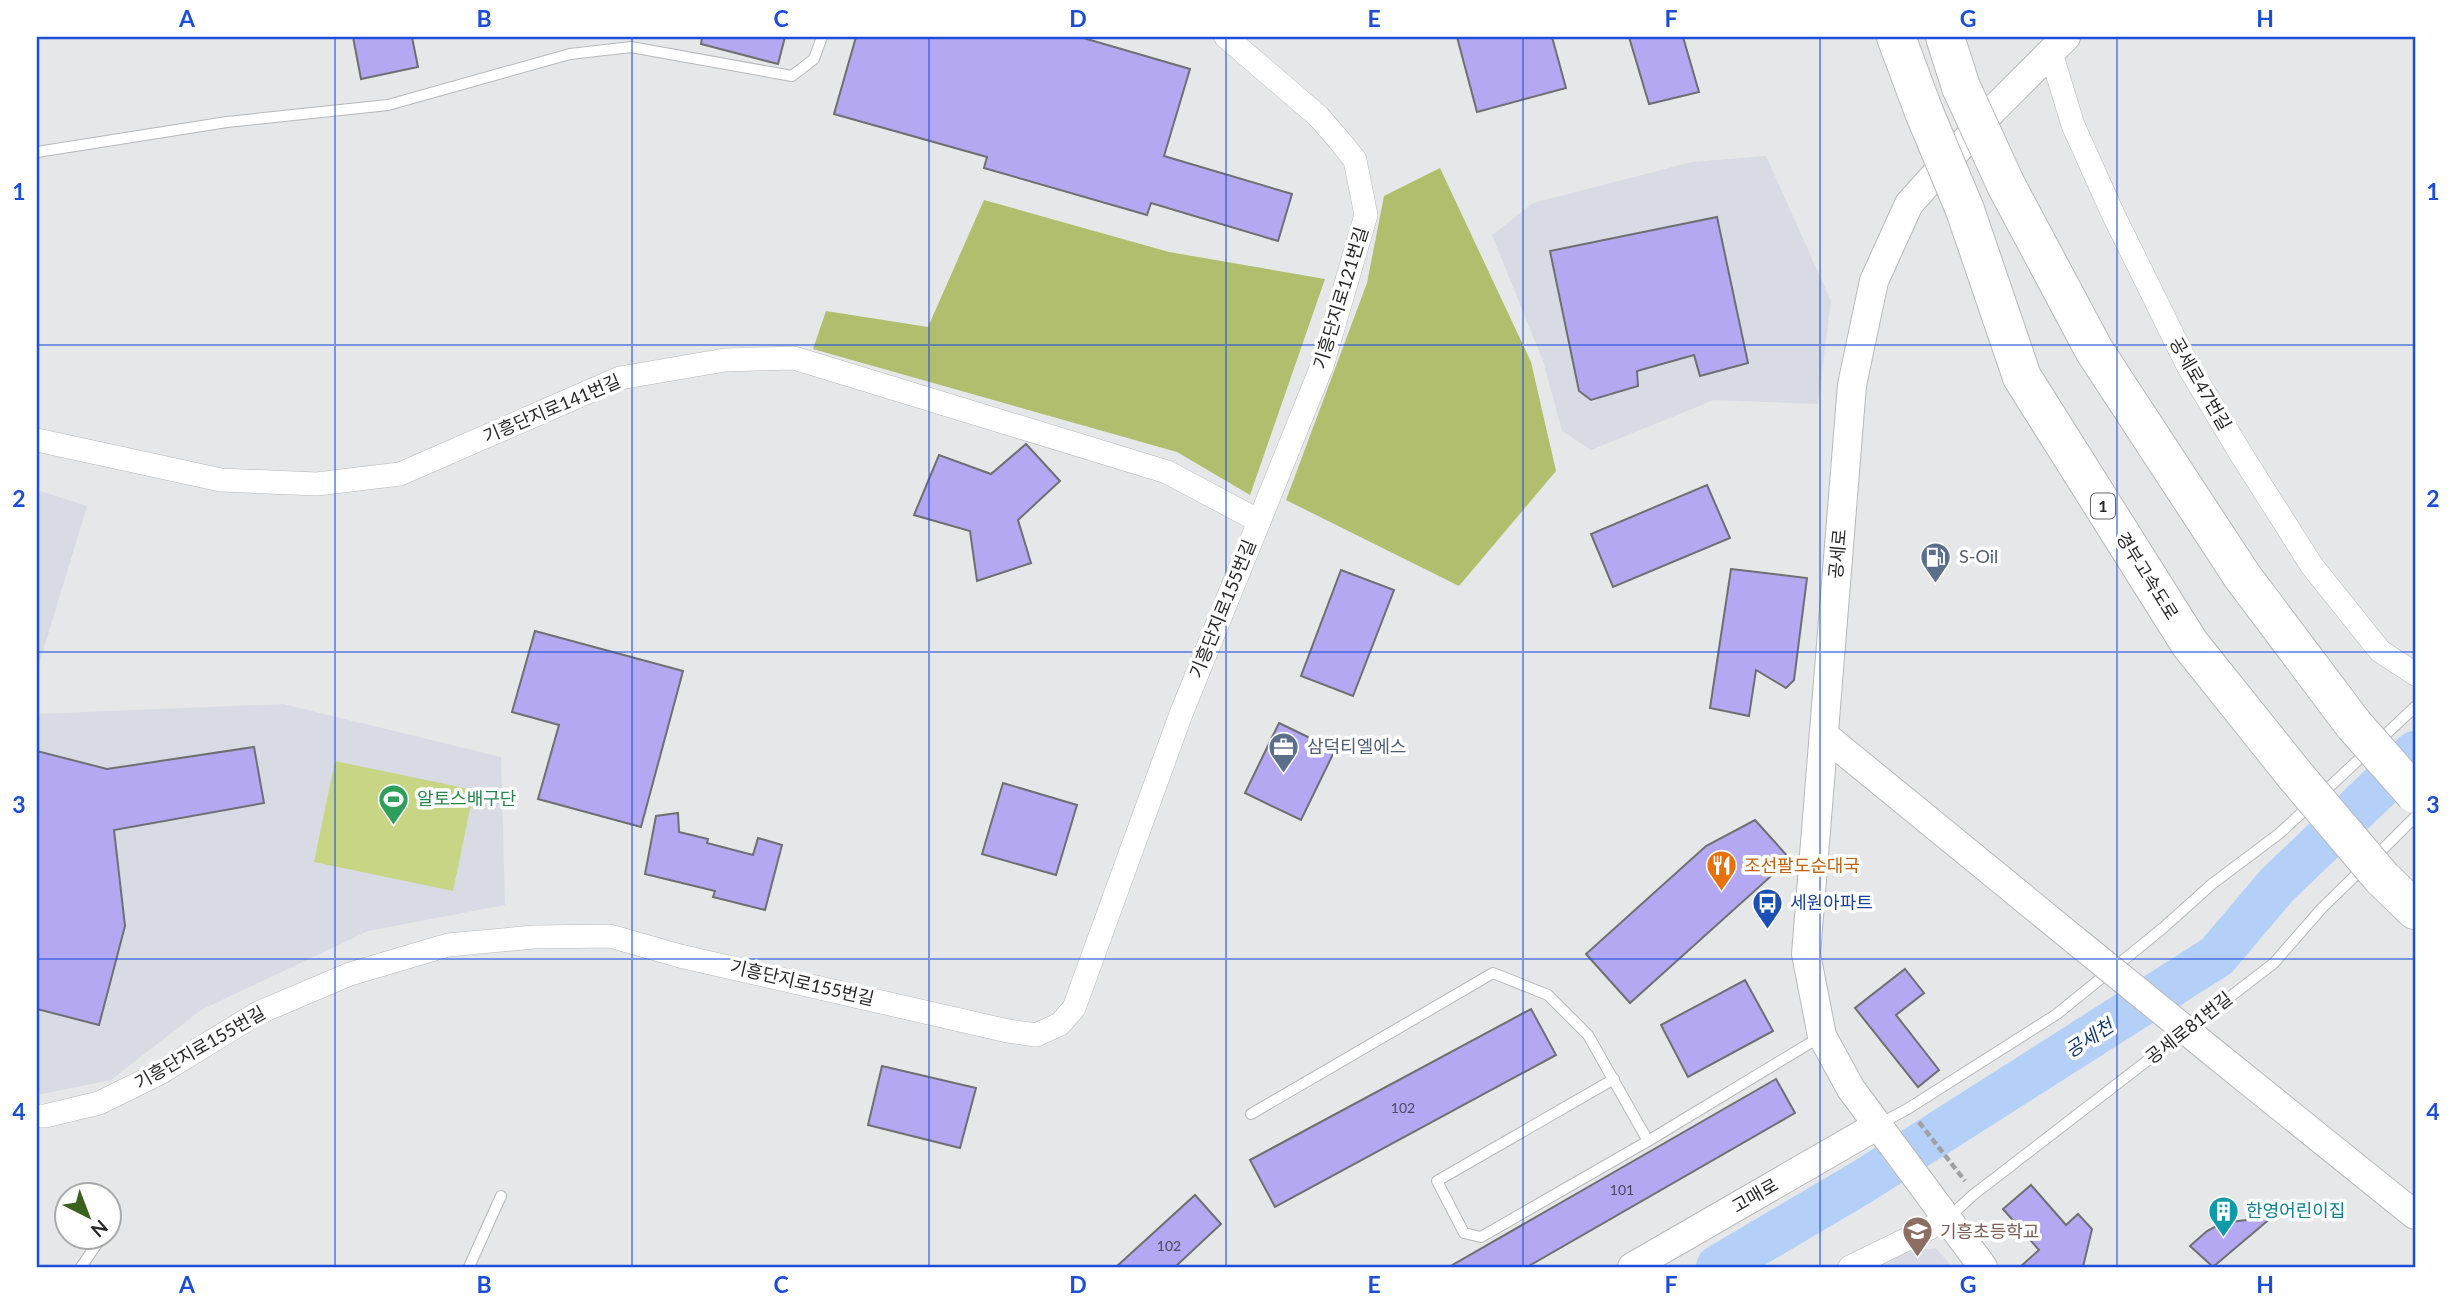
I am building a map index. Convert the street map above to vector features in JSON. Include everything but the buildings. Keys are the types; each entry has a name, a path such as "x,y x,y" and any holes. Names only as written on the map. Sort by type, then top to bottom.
{"highway":[{"name":"경부고속도로","path":"1896,37 1965,210 2022,377 2190,644 2294,774 2382,878 2415,910"},
{"path":"1945,37 1961,87 2006,186 2094,350 2242,576 2354,725 2415,794"}],"street":[{"name":"기흥단지로121번길","path":"1226,37 1318,116 1339,140 1354,160 1366,215 1322,366 1259,521"},
{"name":"공세로47번길","path":"2059,45 2073,125 2186,364 2312,566 2379,651 2415,674"},
{"name":"공세로","path":"1946,1220 1851,1089 1822,1036 1807,954 1852,385 1874,281 1909,204 1994,108 2059,45"},
{"name":"기흥단지로141번길","path":"37,440 221,480 317,484 400,474 620,378 726,360 794,358 1167,472 1259,521"},
{"name":"기흥단지로155번길","path":"37,1116 99,1103 160,1073 258,1013 350,974 448,945 521,938 610,936 693,959 1008,1031 1036,1035 1060,1024 1074,1008 1092,964 1181,714 1259,521"},
{"path":"1824,735 2415,1215"},
{"name":"고매로","path":"1632,1267 1878,1125"},
{"path":"1850,1267 1946,1220 1983,1267"}],"lane":[{"path":"37,152 227,122 388,105 570,54 631,47 792,76 814,59 822,37"},
{"path":"1878,1125 2057,1014 2163,928 2212,884 2280,833 2415,707"},
{"name":"공세로81번길","path":"1946,1220 1973,1195 2274,962 2322,908 2415,817"},
{"path":"1251,1114 1493,973 1548,995 1588,1035 1648,1141"},
{"path":"1614,1079 1437,1181 1464,1233 1480,1237 1648,1141 1822,1036"},
{"path":"470,1267 501,1196"},
{"path":"81,1267 91,1252"}],"path":[{"path":"1918,1121 1968,1185"}],"shaded area":[{"path":"1766,156 1831,301 1818,404 1714,400 1591,450 1562,431 1543,361 1492,235 1533,203 1692,162"},
{"path":"37,490 87,506 37,671"},
{"path":"283,704 501,757 505,905 368,931 201,1010 111,1080 37,1095 37,714"},
{"name":"기흥초등학교","path":"1936,1248 1952,1267 1875,1267 1902,1252"}],"green space":[{"path":"1440,168 1531,362 1556,471 1459,586 1286,500 1367,283 1384,196"},
{"path":"984,200 1169,252 1325,279 1250,495 1177,452 813,349 826,311 928,327"},
{"name":"알토스배구단","path":"335,761 474,790 453,891 314,862"}],"waterway":[{"name":"공세천","path":"1718,1267 1862,1182 2217,956 2277,885 2415,753"}],"place":[{"name":"S-Oil","path":"1936,584"},
{"name":"삼덕티엘에스","path":"1284,774"},
{"name":"알토스배구단","path":"394,826"},
{"name":"조선팔도순대국","path":"1721,893"},
{"name":"세원아파트","path":"1767,930"},
{"name":"한영어린이집","path":"2223,1238"},
{"name":"기흥초등학교","path":"1917,1259"}]}
